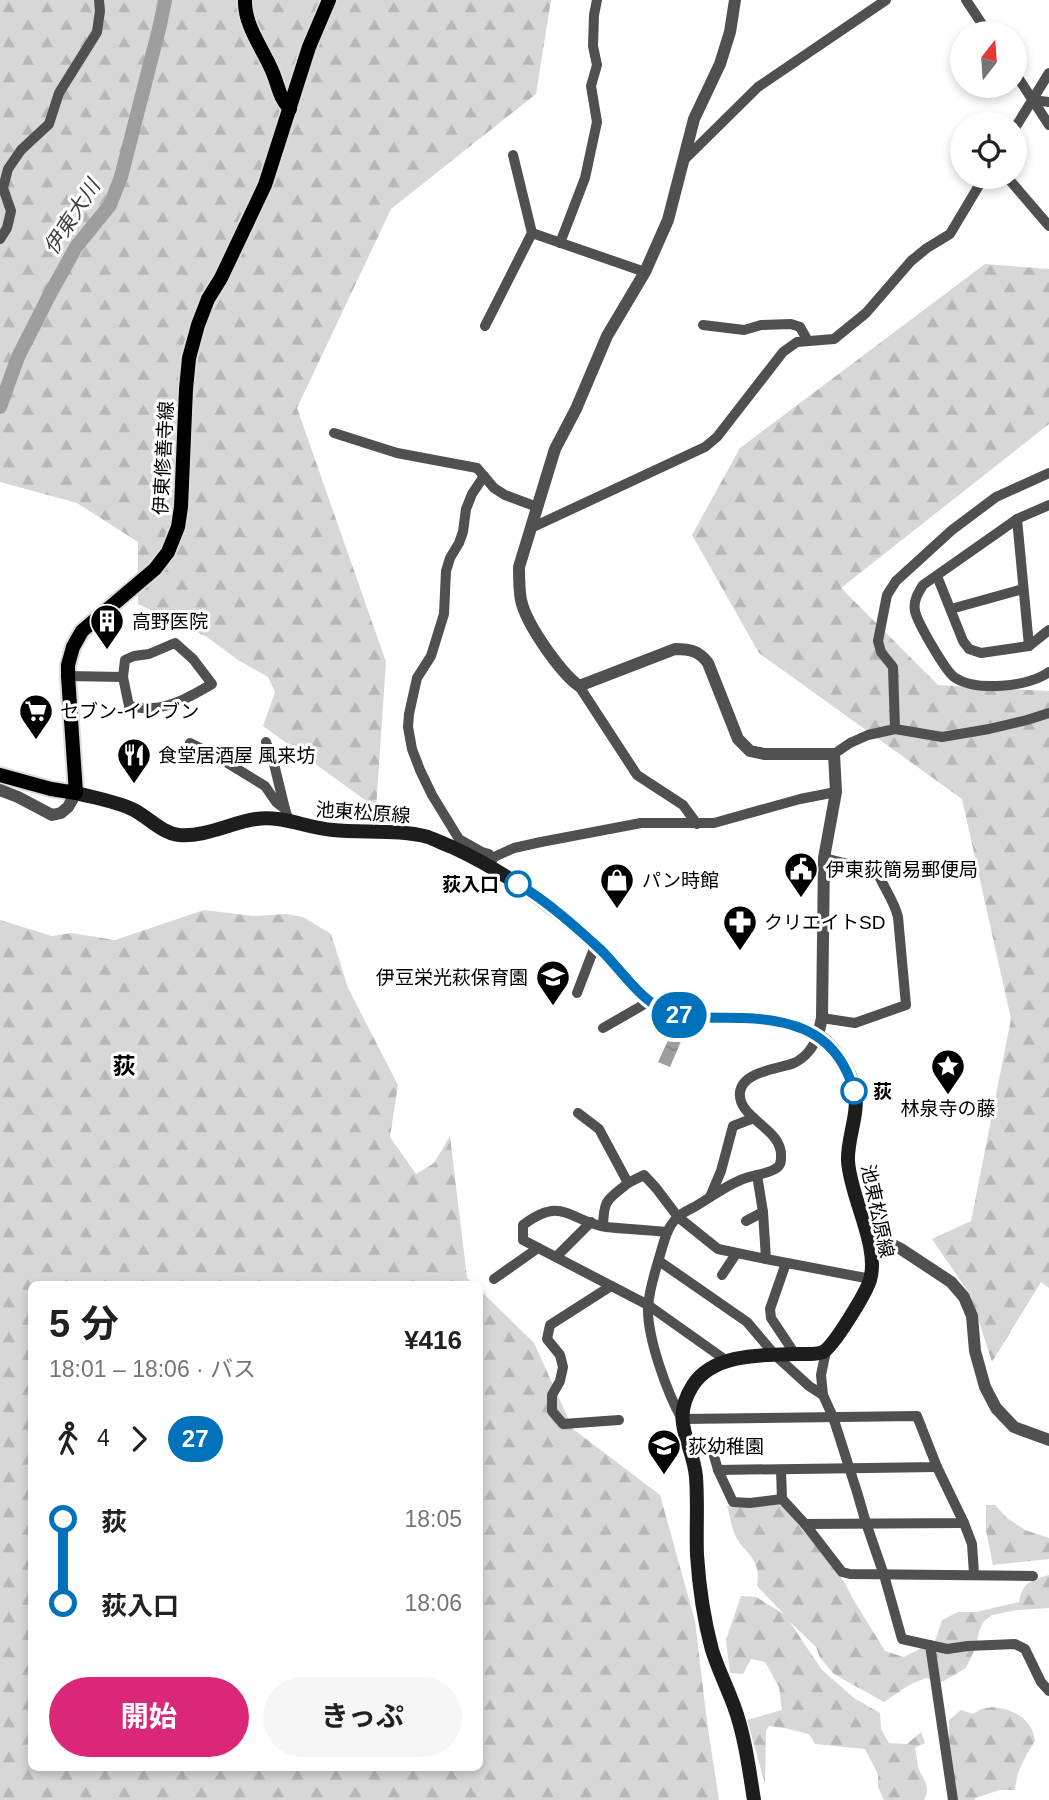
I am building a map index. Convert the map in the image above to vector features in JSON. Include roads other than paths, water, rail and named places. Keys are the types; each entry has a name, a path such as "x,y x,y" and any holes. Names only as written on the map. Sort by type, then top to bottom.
{"main road":[{"path":"245,0 248,21 273,73 281,99 290,109"},
{"name":"伊東修善寺線","path":"76,793 68,676 73,647 82,631 156,569 168,552 178,527 186,389 192,347 208,299 265,186 309,47 329,0"},
{"path":"0,775 76,793"},
{"name":"池東松原線","path":"76,793 132,809 168,832 178,835 199,834 255,819 287,815 304,826 407,833 428,837 489,865 526,888 595,946 650,1001 666,1012 692,1018 746,1018 782,1023 818,1035 838,1057 849,1075 854,1091 848,1162 871,1255 871,1279 836,1339 826,1351"},
{"path":"754,1800 742,1735 712,1649 700,1590 696,1475 683,1433 682,1419 692,1387 708,1370 727,1361 826,1351"}],"street":[{"path":"0,239 7,228 11,211 3,188 8,169 21,150 49,124 59,93 97,32 99,0"},
{"path":"560,243 585,177 597,122 591,86 597,65 593,46 597,0"},
{"path":"697,824 683,804 637,775 579,685 570,679 537,634 521,601 519,567 555,449 576,409 607,335 645,272 668,220 694,118 720,64 730,32 735,0"},
{"path":"685,159 758,88 886,0"},
{"path":"966,0 980,21"},
{"path":"1025,112 1049,73"},
{"path":"1027,91 1049,125"},
{"path":"1033,100 1049,102"},
{"path":"485,326 532,233 513,155"},
{"path":"531,528 705,447 717,437 783,352 797,342 834,339 866,313 911,261 950,234 977,189"},
{"path":"1017,189 1049,226"},
{"path":"532,233 645,272"},
{"path":"703,325 744,330 761,325 791,324 800,327 808,341"},
{"path":"334,433 397,453 477,468 494,488 537,507"},
{"path":"895,729 893,667 881,652 878,641 887,595 896,581 952,530 996,497 1049,473"},
{"path":"484,476 472,494 466,509 463,532 446,571 444,614 431,656 417,678 408,714 408,727 412,749 432,795 458,839 489,854 489,865"},
{"path":"1049,505 1017,519 923,585 916,596 915,610 945,668 955,677 971,684 996,685 1024,682 1049,672"},
{"path":"1017,519 1029,646"},
{"path":"937,576 968,649 981,653 1029,646 1049,630"},
{"path":"951,609 1023,589"},
{"path":"175,643 212,684 169,705 152,708 129,706 123,677 125,660 175,643"},
{"path":"579,685 676,649 688,649 702,654 738,739 750,751 764,754 834,754 869,735 895,729 942,737 989,729 1049,713"},
{"path":"68,676 123,677"},
{"path":"266,742 287,815"},
{"path":"190,743 265,786 287,815"},
{"path":"834,754 836,792 824,858 822,1018 816,1043 794,1063 756,1075 741,1087 740,1099 779,1144 781,1161 776,1168 741,1180 678,1217 667,1231 648,1305 648,1321 659,1362 682,1419 917,1416 972,1544 974,1574"},
{"path":"0,790 52,815 61,813 68,807 76,793"},
{"path":"489,865 494,857 514,848 541,842 641,823 697,824 726,820 836,792"},
{"path":"822,1018 855,1023 906,1004 898,917 877,871 824,858"},
{"path":"577,993 595,946"},
{"path":"603,1028 650,1001"},
{"path":"578,1113 599,1129 628,1183"},
{"path":"710,1197 721,1171 733,1126 754,1118"},
{"path":"603,1226 607,1201 628,1183 644,1175 678,1217 718,1248 736,1254 871,1279"},
{"path":"757,1175 766,1259"},
{"path":"667,1231 603,1226 561,1210 534,1216 523,1225 523,1240 648,1305 727,1361"},
{"path":"746,1221 763,1212"},
{"path":"556,1258 591,1222"},
{"path":"866,1231 901,1249 951,1282 964,1297 972,1316 975,1351 985,1387 996,1408 1014,1427 1049,1440"},
{"path":"494,1279 537,1248"},
{"path":"722,1275 736,1254"},
{"path":"659,1261 747,1322 775,1355 808,1386 823,1395"},
{"path":"786,1263 770,1309 771,1318 795,1354"},
{"path":"611,1286 550,1325 547,1339 560,1354 563,1367 560,1381 552,1395 552,1411 563,1424 619,1420"},
{"path":"826,1351 821,1375 823,1395 884,1575 902,1639 947,1649 1015,1644 1025,1649 1041,1682 1049,1691"},
{"path":"688,1449 712,1449 718,1470 733,1502 782,1499"},
{"path":"718,1470 937,1467"},
{"path":"781,1470 782,1499 842,1572 884,1575 1033,1576"},
{"path":"805,1524 964,1523"},
{"path":"930,1645 953,1800"}],"water":[{"path":"671,1034 682,1039 670,1067 658,1062"}],"waterway":[{"name":"伊東大川","path":"0,407 18,357 50,294 76,247 110,205 121,177 165,0"}],"place":[{"name":"高野医院","path":"107,651"},
{"name":"セブン-イレブン","path":"36,741"},
{"name":"食堂居酒屋 風来坊","path":"134,785"},
{"name":"荻入口","path":"518,884"},
{"name":"伊東荻簡易郵便局","path":"801,899"},
{"name":"パン時館","path":"617,910"},
{"name":"クリエイトSD","path":"740,952"},
{"name":"伊豆栄光萩保育園","path":"553,1007"},
{"name":"荻","path":"854,1091"},
{"name":"林泉寺の藤","path":"948,1096"},
{"name":"荻幼稚園","path":"664,1476"}],"district":[{"name":"荻","path":"124,1066"}]}
